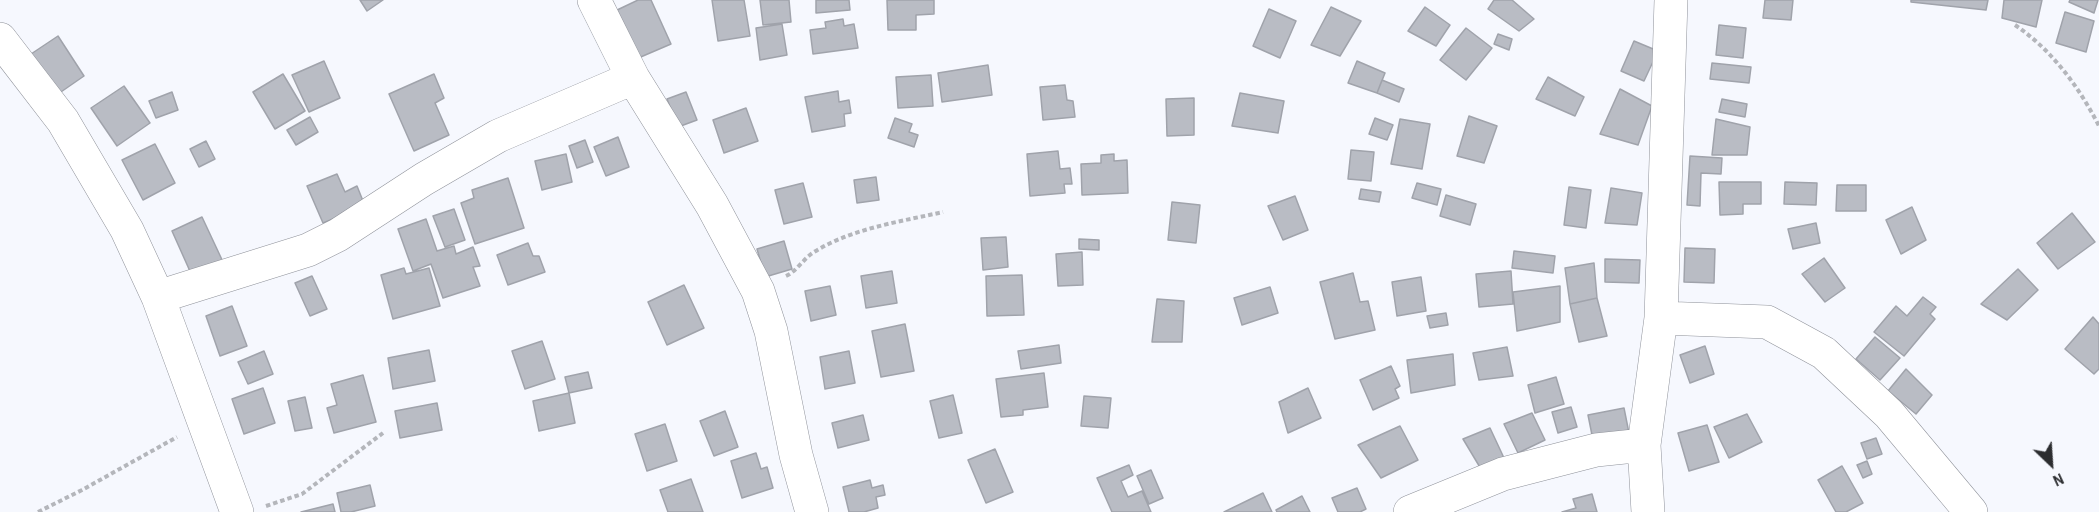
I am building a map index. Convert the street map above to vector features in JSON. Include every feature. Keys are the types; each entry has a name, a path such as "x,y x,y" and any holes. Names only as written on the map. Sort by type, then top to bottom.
{"street":[{"path":"594,0 633,78 712,205 758,291 771,331 796,455 812,512"},
{"path":"1648,512 1644,445 1660,318 1671,0"},
{"path":"0,39 63,122 127,230 158,297 205,421 248,510"},
{"path":"158,297 308,250 338,235 424,179 498,136 633,78"},
{"path":"1660,318 1767,322 1824,353 1889,414 1971,512"},
{"path":"1410,512 1503,474 1596,450 1644,445"}],"path":[{"path":"2014,25 2037,40 2066,74 2084,97 2099,126"},
{"path":"758,291 791,273 811,253 850,235 943,212"},
{"path":"38,512 205,421"},
{"path":"248,510 302,494 383,433"}],"building":[{"path":"360,0 383,0 367,11"},
{"path":"638,0 651,0 671,44 636,59 615,11"},
{"path":"712,0 744,0 750,36 718,41"},
{"path":"760,0 789,0 791,22 763,25"},
{"path":"816,0 849,0 850,10 816,13"},
{"path":"887,0 934,0 934,14 916,15 916,30 888,30"},
{"path":"1494,0 1512,0 1534,19 1519,31 1488,9"},
{"path":"1765,0 1793,0 1791,20 1763,18"},
{"path":"1911,0 1988,0 1986,10 1911,2"},
{"path":"2004,0 2042,0 2036,27 2002,18"},
{"path":"2070,0 2098,0 2094,13 2069,2"},
{"path":"1331,7 1361,21 1340,56 1311,45"},
{"path":"1425,7 1450,25 1436,46 1408,31"},
{"path":"1269,9 1296,21 1280,58 1253,46"},
{"path":"2065,12 2094,21 2086,52 2056,43"},
{"path":"843,19 844,26 854,24 858,48 813,54 810,30 826,28 825,22"},
{"path":"782,24 787,55 760,60 756,28"},
{"path":"1719,25 1746,28 1743,58 1716,55"},
{"path":"1466,28 1492,48 1466,80 1440,60"},
{"path":"1498,34 1512,39 1509,50 1494,44"},
{"path":"58,36 84,76 58,94 31,54"},
{"path":"1634,41 1658,51 1644,81 1621,71"},
{"path":"324,61 340,98 309,112 292,75"},
{"path":"1357,61 1385,73 1377,93 1348,83"},
{"path":"1712,63 1751,67 1749,83 1710,79"},
{"path":"988,65 992,95 942,102 938,73"},
{"path":"283,74 305,111 275,129 253,92"},
{"path":"434,74 444,98 435,103 449,135 414,151 389,94"},
{"path":"931,75 933,106 898,108 896,77"},
{"path":"1548,77 1584,97 1575,116 1536,99"},
{"path":"1382,80 1404,89 1399,102 1377,93"},
{"path":"1065,85 1067,100 1073,101 1075,117 1043,120 1040,87"},
{"path":"124,86 150,123 117,146 91,108"},
{"path":"1620,89 1652,106 1638,145 1600,134"},
{"path":"838,91 839,102 849,100 851,113 844,114 845,126 812,132 805,97"},
{"path":"172,92 178,110 156,118 149,101"},
{"path":"686,92 697,120 678,127 667,99"},
{"path":"1240,93 1284,101 1278,133 1232,126"},
{"path":"1194,98 1194,135 1167,136 1166,99"},
{"path":"1722,99 1747,104 1745,117 1719,112"},
{"path":"746,108 758,141 724,153 713,120"},
{"path":"1469,116 1497,126 1484,163 1457,156"},
{"path":"310,117 318,132 296,145 287,130"},
{"path":"895,118 912,124 909,132 918,135 914,147 888,138"},
{"path":"1375,118 1393,125 1387,140 1369,134"},
{"path":"1400,119 1430,124 1422,169 1391,164"},
{"path":"1716,119 1750,127 1747,155 1712,155"},
{"path":"618,137 629,167 606,176 594,147"},
{"path":"585,140 593,162 577,168 569,146"},
{"path":"206,141 215,159 199,167 190,149"},
{"path":"155,144 175,183 143,200 122,160"},
{"path":"1351,150 1374,152 1371,181 1348,179"},
{"path":"1058,151 1060,169 1070,168 1072,184 1064,184 1065,193 1030,196 1027,154"},
{"path":"566,154 572,182 542,190 535,161"},
{"path":"1114,154 1114,161 1127,160 1128,193 1082,195 1081,164 1101,163 1101,155"},
{"path":"1690,156 1722,158 1721,174 1701,173 1700,206 1687,205"},
{"path":"337,174 345,192 357,186 365,206 323,223 307,186"},
{"path":"876,177 879,200 857,203 854,180"},
{"path":"508,178 524,228 475,244 461,203 474,198 472,190"},
{"path":"1719,182 1761,182 1761,204 1743,204 1743,214 1720,215"},
{"path":"1785,182 1817,183 1816,205 1784,204"},
{"path":"803,183 812,217 784,224 775,190"},
{"path":"1417,183 1441,189 1437,205 1412,198"},
{"path":"1837,185 1866,185 1866,211 1836,211"},
{"path":"1569,187 1591,190 1586,228 1564,225"},
{"path":"1611,188 1642,193 1637,225 1605,223"},
{"path":"1361,189 1381,192 1379,202 1359,199"},
{"path":"1446,195 1476,204 1470,225 1440,216"},
{"path":"1295,196 1308,230 1283,240 1268,206"},
{"path":"1172,202 1200,205 1196,243 1168,240"},
{"path":"1912,207 1926,240 1901,254 1886,220"},
{"path":"454,209 465,240 445,247 433,216"},
{"path":"2072,213 2095,242 2058,269 2037,243"},
{"path":"202,217 224,264 193,278 172,231"},
{"path":"426,219 437,251 454,246 456,254 473,247 480,266 473,267 480,286 443,298 431,264 413,271 398,229"},
{"path":"1816,223 1820,243 1793,249 1788,229"},
{"path":"1006,237 1008,267 983,270 981,238"},
{"path":"1079,239 1099,240 1099,250 1079,249"},
{"path":"784,241 792,269 765,277 757,249"},
{"path":"528,243 533,256 539,256 545,272 508,285 497,255"},
{"path":"1685,248 1715,249 1714,283 1684,282"},
{"path":"1514,251 1555,256 1553,273 1512,268"},
{"path":"1082,252 1083,285 1058,286 1056,254"},
{"path":"1824,258 1845,288 1825,302 1802,274"},
{"path":"1605,259 1640,260 1639,283 1605,282"},
{"path":"1594,263 1597,298 1570,304 1565,268"},
{"path":"404,268 406,274 429,268 440,306 393,319 381,275"},
{"path":"2018,269 2038,290 2007,320 1981,304"},
{"path":"892,271 897,303 866,308 861,276"},
{"path":"1511,271 1513,304 1479,307 1476,274"},
{"path":"1353,273 1360,302 1368,301 1375,330 1335,339 1320,282"},
{"path":"1022,275 1024,315 987,316 986,276"},
{"path":"312,276 327,309 310,316 295,283"},
{"path":"1421,277 1426,311 1397,316 1392,282"},
{"path":"684,285 704,328 667,345 648,302"},
{"path":"830,286 836,315 811,321 805,291"},
{"path":"1560,286 1560,322 1517,331 1513,292"},
{"path":"1270,287 1278,313 1242,325 1234,298"},
{"path":"1923,297 1936,307 1930,314 1935,319 1904,356 1874,332 1896,306 1907,316"},
{"path":"1597,298 1607,336 1579,342 1570,304"},
{"path":"1157,299 1184,301 1182,342 1152,342"},
{"path":"232,306 247,346 220,356 206,316"},
{"path":"1446,313 1448,325 1430,328 1427,316"},
{"path":"2093,317 2099,324 2099,369 2094,374 2065,349"},
{"path":"905,324 914,371 881,377 872,331"},
{"path":"1875,337 1900,358 1880,380 1856,359"},
{"path":"542,341 555,379 525,389 512,351"},
{"path":"1059,345 1061,363 1021,369 1018,351"},
{"path":"1705,346 1714,374 1690,383 1680,355"},
{"path":"1507,347 1513,376 1479,380 1473,353"},
{"path":"429,350 435,381 393,389 388,358"},
{"path":"264,351 273,374 248,384 238,362"},
{"path":"849,351 855,383 825,389 820,357"},
{"path":"1453,354 1455,385 1411,393 1407,360"},
{"path":"1391,366 1400,386 1395,389 1399,398 1373,410 1360,380"},
{"path":"1906,369 1932,395 1916,414 1888,391"},
{"path":"588,372 592,388 569,393 565,377"},
{"path":"1044,373 1048,407 1023,410 1023,415 1001,417 996,379"},
{"path":"363,375 376,422 334,433 327,408 337,405 331,384"},
{"path":"1556,377 1564,404 1535,413 1528,385"},
{"path":"263,388 275,423 244,434 232,399"},
{"path":"1308,388 1321,418 1288,433 1279,402"},
{"path":"569,393 575,423 539,431 533,401"},
{"path":"953,395 962,433 939,438 930,401"},
{"path":"1084,396 1111,398 1108,428 1081,426"},
{"path":"305,397 312,428 295,431 288,401"},
{"path":"437,403 442,430 400,438 395,411"},
{"path":"1571,407 1577,427 1558,433 1552,412"},
{"path":"1624,408 1629,433 1593,440 1588,415"},
{"path":"725,411 738,447 714,456 700,421"},
{"path":"1532,413 1545,440 1518,453 1504,424"},
{"path":"1747,414 1762,442 1729,458 1714,427"},
{"path":"863,415 869,440 838,448 832,423"},
{"path":"665,424 677,461 647,471 635,434"},
{"path":"1707,425 1719,462 1689,471 1678,433"},
{"path":"1400,426 1418,460 1381,478 1358,445"},
{"path":"1490,428 1504,458 1481,469 1463,439"},
{"path":"1876,438 1882,454 1867,459 1861,443"},
{"path":"995,449 1013,492 986,503 968,460"},
{"path":"756,453 761,469 767,467 773,488 742,498 731,461"},
{"path":"1867,461 1872,474 1863,478 1857,465"},
{"path":"1129,465 1133,475 1121,481 1128,497 1142,491 1151,512 1112,512 1097,478"},
{"path":"1842,466 1863,503 1846,512 1836,512 1818,480"},
{"path":"1151,470 1163,498 1149,504 1137,476"},
{"path":"691,479 703,512 668,512 660,490"},
{"path":"870,480 872,488 883,485 885,495 876,497 878,508 864,512 849,512 843,487"},
{"path":"370,485 375,506 341,512 337,493"},
{"path":"1357,488 1366,509 1360,512 1338,512 1332,498"},
{"path":"1263,493 1272,512 1224,512"},
{"path":"1592,494 1597,512 1562,512 1576,508 1573,499"},
{"path":"1302,496 1310,512 1277,512 1276,510"},
{"path":"333,504 335,512 301,512"}]}
